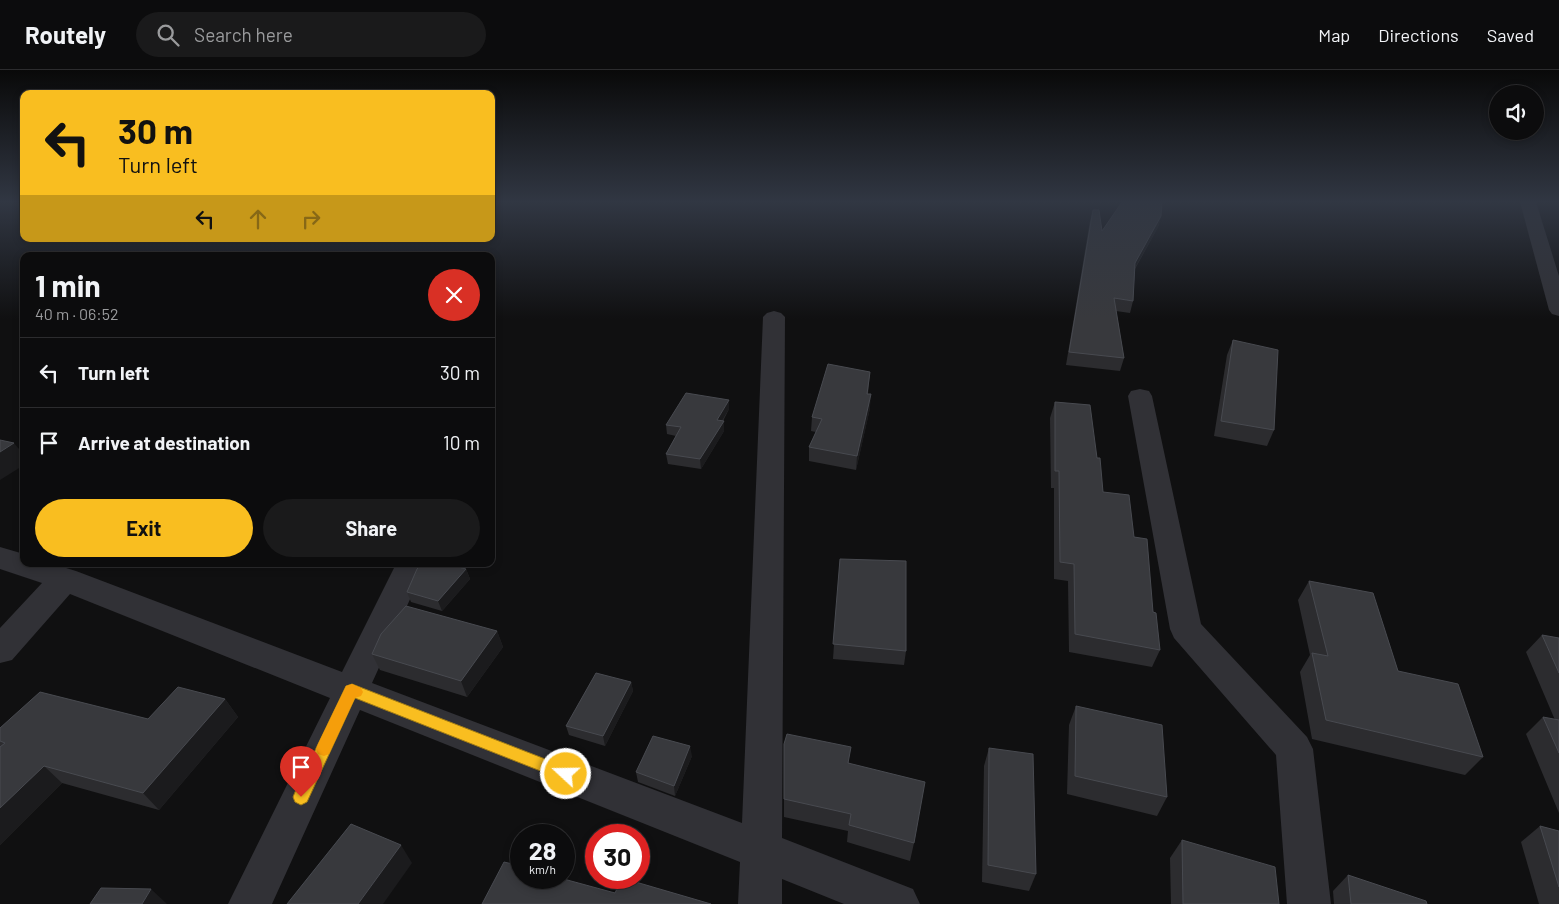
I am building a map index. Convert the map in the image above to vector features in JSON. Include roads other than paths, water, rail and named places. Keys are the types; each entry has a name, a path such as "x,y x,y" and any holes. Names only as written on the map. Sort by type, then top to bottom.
{"street":[{"path":"1539,241 1559,310"},
{"path":"760,904 774,317"},
{"path":"1140,396 1186,630 1294,749 1308,904"},
{"path":"0,558 20,564"},
{"path":"30,567 66,578 898,904"},
{"path":"250,904 410,567"},
{"path":"0,650 66,578"}]}
